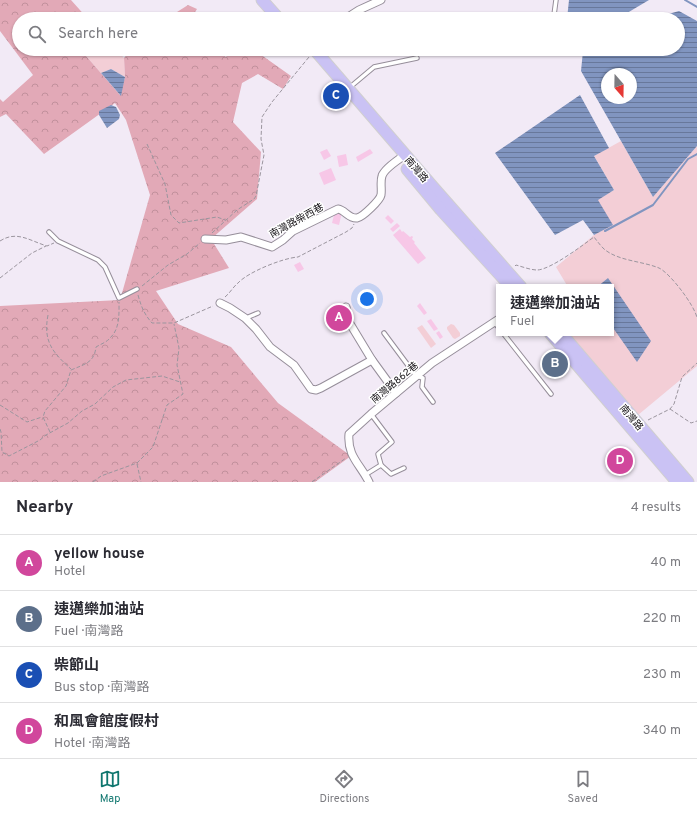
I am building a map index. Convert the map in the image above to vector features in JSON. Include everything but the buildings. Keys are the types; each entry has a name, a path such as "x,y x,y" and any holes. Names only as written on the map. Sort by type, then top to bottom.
{"main road":[{"path":"262,0 273,12"},
{"path":"271,0 282,12"},
{"name":"南灣路","path":"314,56 402,157 518,284"},
{"name":"南灣路","path":"315,56 348,88 441,210 508,284"},
{"name":"南灣路","path":"552,336 584,375 633,422 674,481"},
{"name":"南灣路","path":"563,336 633,422 688,482"}],"street":[{"path":"356,12 381,0"},
{"path":"356,218 362,216 378,201 381,195 381,176 402,157"},
{"name":"南灣路柴西巷","path":"205,239 226,240 241,237 272,247 293,231 338,209 342,210 351,217 356,218"},
{"path":"220,303 245,318 270,347 294,364 311,389 316,390 321,388 372,360"},
{"path":"346,307 349,322 372,360 396,393"},
{"name":"南灣路862巷","path":"351,454 349,446 350,434 371,414 448,351 496,324"},
{"path":"351,454 367,479"}],"lane":[{"path":"554,12 556,0"},
{"path":"348,88 374,67 417,58"},
{"path":"49,232 58,241 98,260 105,267 119,298 137,290"},
{"path":"245,318 258,313"},
{"path":"384,333 416,376 423,378 422,387 433,402"},
{"path":"505,336 551,394"},
{"path":"371,414 392,442 378,454 381,465 391,474 404,468"},
{"path":"367,479 381,465"}],"path":[{"path":"306,56 262,117 261,139 264,154 256,196 254,199 237,210 187,254 168,265 137,290 141,305 146,316 152,323 174,323 220,303 238,283 275,262 298,257 346,232 352,228 356,218"},
{"path":"147,144 165,184 171,215 174,219 179,223 216,217 226,220"},
{"path":"0,241 14,236 22,236 47,246"},
{"path":"508,272 516,265 537,270 543,269 573,253 594,237 605,249 624,259 660,269 682,291 697,312 697,318"},
{"path":"0,278 32,253 58,241"},
{"path":"50,433 43,417 45,411 66,386 71,370 92,360 96,354 96,347 110,338 116,329 119,318 119,298"},
{"path":"48,315 46,328 48,338 56,356 71,370"},
{"path":"93,482 101,476 137,463 153,447 167,404 183,394 183,388 180,382 177,365 179,348 174,323"},
{"path":"633,422 648,420 670,409 674,404 682,377 697,363"},
{"path":"0,429 2,452 9,456 68,423 82,411 95,404 113,387 126,380 162,376 180,382"},
{"path":"0,405 27,422 43,417"},
{"path":"670,409 691,422 697,421"},
{"path":"312,482 351,454"},
{"path":"137,463 141,482"}],"shaded area":[{"path":"86,56 122,56 124,58 125,77 111,69 101,73"},
{"path":"621,141 653,197 697,146 697,366 638,415 569,336 614,336 614,284 566,284 556,267 594,235 612,225 597,200 614,190 594,156"},
{"path":"451,324 454,325 460,333 460,336 455,339 447,329 447,327"},
{"path":"422,325 436,344 431,348 417,328"}],"green space":[{"path":"0,0 71,0 82,12 12,12 12,47 0,31"},
{"path":"188,5 197,9 195,12 177,12"},
{"path":"19,56 86,56 120,95 125,77 124,58 126,56 263,56 291,76 283,89 258,74 242,83 233,122 261,152 257,199 211,239 229,268 156,291 178,324 231,347 278,403 351,456 315,482 0,482 0,306 120,300 150,195 126,120 115,103 44,154 6,114 0,117 0,99 3,102 33,75"}],"water":[{"path":"569,0 649,0 629,12 568,12"},
{"path":"685,14 697,21 697,146 653,197 581,71 582,56 685,56"},
{"path":"111,69 125,77 121,96 101,73"},
{"path":"580,95 609,148 594,156 614,190 598,200 613,225 594,235 583,220 555,235 495,153"},
{"path":"111,105 116,107 120,115 119,119 107,128 99,115 99,111"},
{"path":"608,278 612,284 601,284"},
{"path":"614,287 651,341 637,362 614,329"}],"waterway":[{"path":"685,0 697,7"},
{"path":"605,231 653,205 688,159 697,154"}],"place":[{"name":"柴節山","path":"336,96"},
{"name":"yellow house","path":"339,318"},
{"name":"速邁樂加油站","path":"555,364"},
{"name":"和風會館度假村","path":"620,461"}]}
